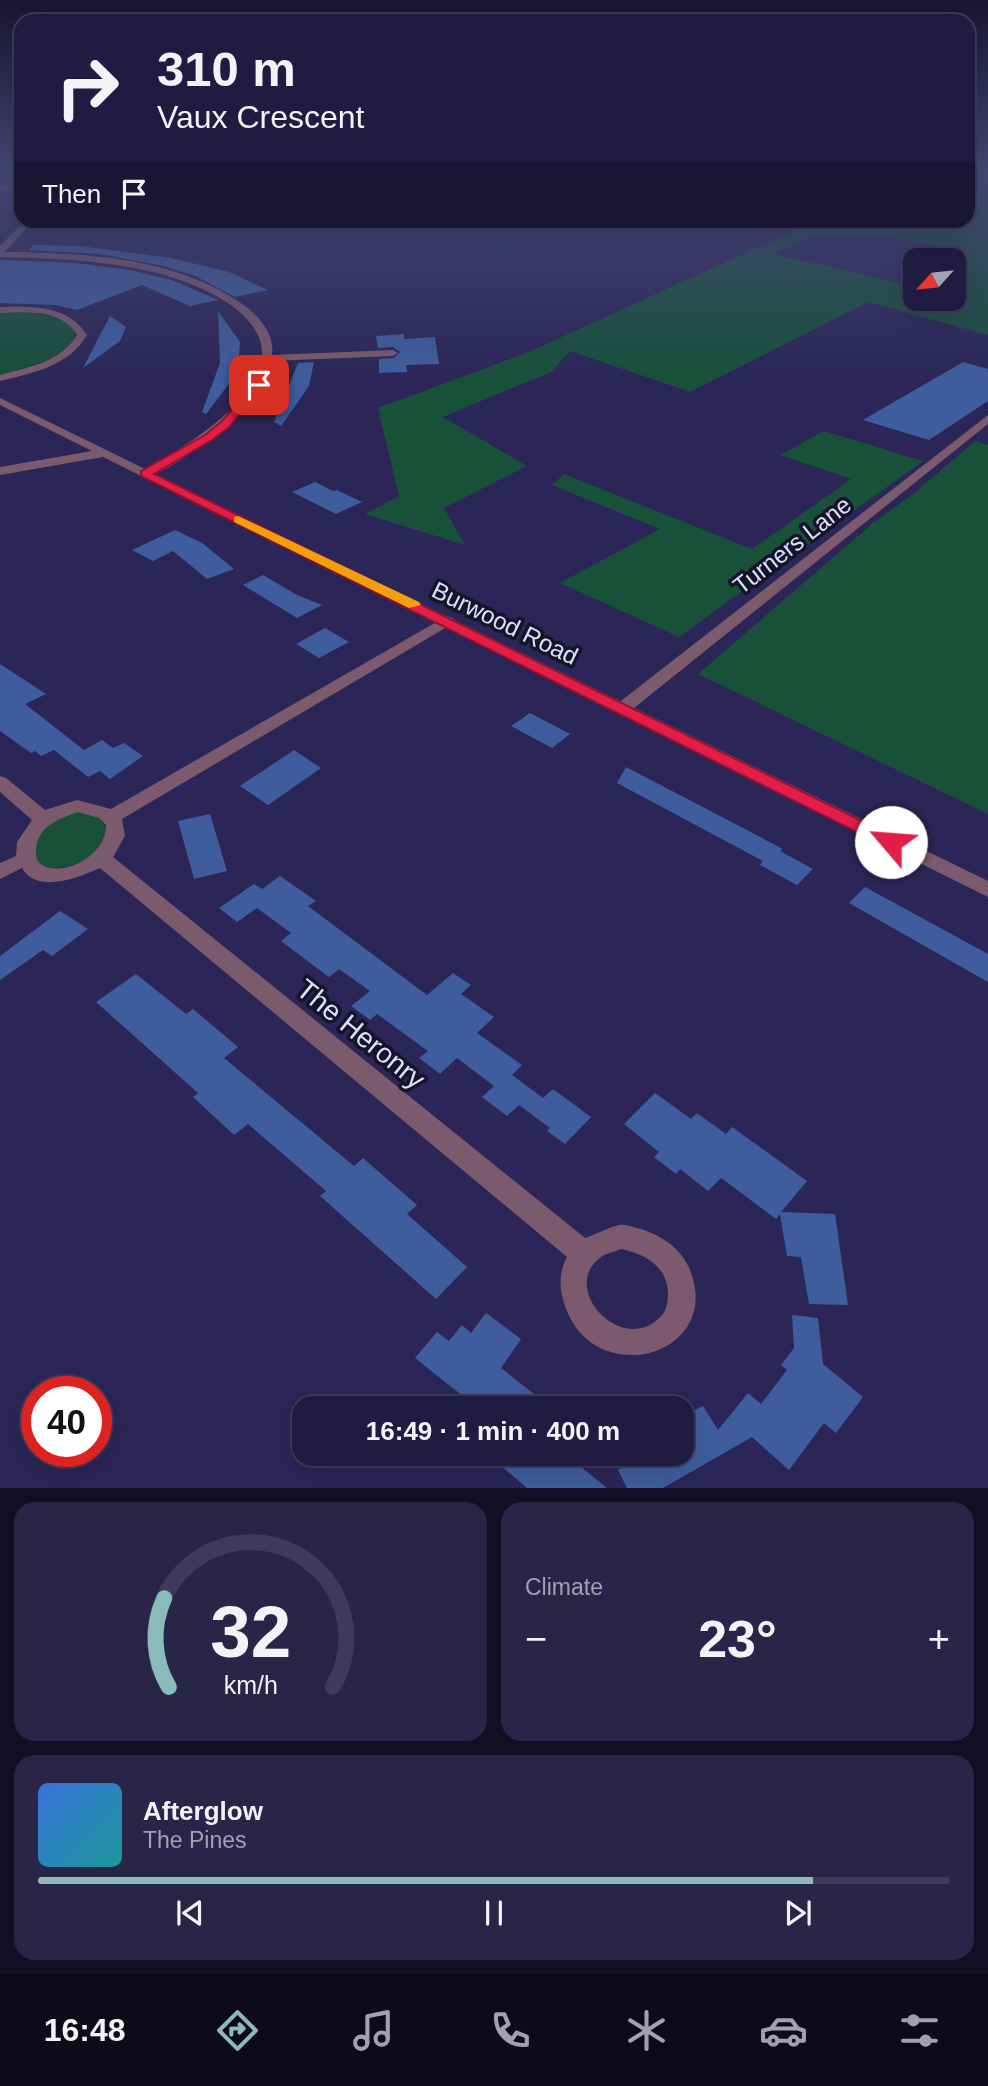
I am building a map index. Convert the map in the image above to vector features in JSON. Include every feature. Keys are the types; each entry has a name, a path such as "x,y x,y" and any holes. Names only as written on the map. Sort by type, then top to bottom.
{"street":[{"path":"0,253 12,239"},
{"path":"0,253 112,262 188,280 215,291 254,316 267,336 271,358 259,385 225,424 192,449 145,474"},
{"path":"0,310 40,311 64,317 74,322 82,335 75,347 58,358 0,378"},
{"path":"271,358 393,353"},
{"name":"Burwood Road","path":"0,401 988,890"},
{"name":"Turners Lane","path":"623,708 988,418"},
{"path":"0,471 104,453"},
{"path":"110,818 447,621"},
{"path":"0,782 40,816"},
{"path":"77,806 89,807 110,818 115,824 117,835 114,844 101,858 80,870 49,875 8,867 13,843 26,825 40,816 77,806"},
{"name":"The Heronry","path":"101,858 584,1254"}],"green space":[{"path":"775,239 804,239 773,254 903,284 903,311 869,302 690,392 570,351 551,372 443,417 527,466 444,508 465,545 365,514 399,496 378,408 529,352"},
{"path":"903,239 988,239 988,335 905,312 966,312 966,248 946,248"},
{"path":"31,311 64,320 75,330 73,343 53,358 0,376 0,312"},
{"path":"824,431 923,461 679,637 560,583 660,529 552,485 564,474 752,549 851,479 780,455"},
{"path":"975,441 988,445 988,814 698,674 873,523 913,494"},
{"path":"86,811 101,820 108,833 96,851 88,858 69,866 37,868 26,831 64,813"}],"building":[{"path":"33,245 80,246 171,258 229,272 268,290 235,297 195,276 164,266 100,254 29,250"},
{"path":"0,260 75,263 130,270 172,280 218,300 190,306 142,285 77,310 56,305 0,303"},
{"path":"218,311 240,342 238,372 206,414 202,412 220,363"},
{"path":"110,316 126,327 120,341 83,368"},
{"path":"404,334 404,339 435,337 439,364 406,365 407,372 379,373 379,359 394,358 400,352 393,347 378,348 376,336"},
{"path":"314,362 309,386 281,426 274,422 298,363"},
{"path":"963,362 988,369 988,401 929,440 863,420"},
{"path":"315,482 362,502 336,514 292,492"},
{"path":"175,530 202,543 234,569 207,579 173,551 153,561 132,550"},
{"path":"263,575 297,595 322,605 297,618 243,585"},
{"path":"325,628 349,642 319,658 296,644"},
{"path":"0,664 46,694 25,704 84,750 102,740 113,748 124,743 143,756 110,779 100,771 88,777 54,750 41,756 35,751 31,753 0,731"},
{"path":"530,713 570,734 552,748 511,726"},
{"path":"294,750 321,768 268,805 240,786"},
{"path":"626,767 783,849 780,851 813,869 797,885 760,865 763,861 617,783"},
{"path":"210,814 227,871 194,879 178,821"},
{"path":"280,876 316,901 308,906 427,995 453,973 471,985 461,994 494,1017 477,1033 522,1065 512,1075 543,1098 553,1089 591,1117 565,1144 547,1131 550,1128 519,1105 507,1116 482,1097 494,1086 457,1058 440,1074 419,1058 428,1051 377,1014 370,1020 351,1006 370,991 339,969 329,977 281,941 291,933 257,908 237,922 219,908 254,884 262,889"},
{"path":"865,887 988,954 988,982 849,903"},
{"path":"60,911 88,929 52,956 43,950 0,980 0,956"},
{"path":"136,974 186,1014 193,1009 238,1047 224,1058 354,1166 363,1158 417,1205 407,1214 467,1267 436,1299 320,1196 326,1191 248,1124 234,1135 193,1097 198,1093 96,1002"},
{"path":"655,1093 691,1119 697,1113 726,1134 732,1127 807,1181 781,1212 835,1214 848,1305 809,1304 801,1257 787,1256 780,1214 776,1219 721,1178 708,1191 680,1169 676,1174 654,1157 659,1152 624,1124"},
{"path":"486,1313 521,1339 501,1368 537,1396 463,1396 415,1358 437,1332 449,1341 462,1325 471,1333"},
{"path":"792,1315 818,1318 823,1364 863,1397 836,1433 824,1423 789,1470 752,1437 663,1488 627,1488 618,1470 625,1466 694,1466 694,1411 703,1406 718,1430 748,1393 761,1404 787,1370 781,1365 794,1348"},
{"path":"501,1466 580,1466 607,1488 527,1488"}],"slow traffic":[{"path":"238,520 414,605"}],"route":[{"path":"259,385 209,438 145,474 891,842"}]}
